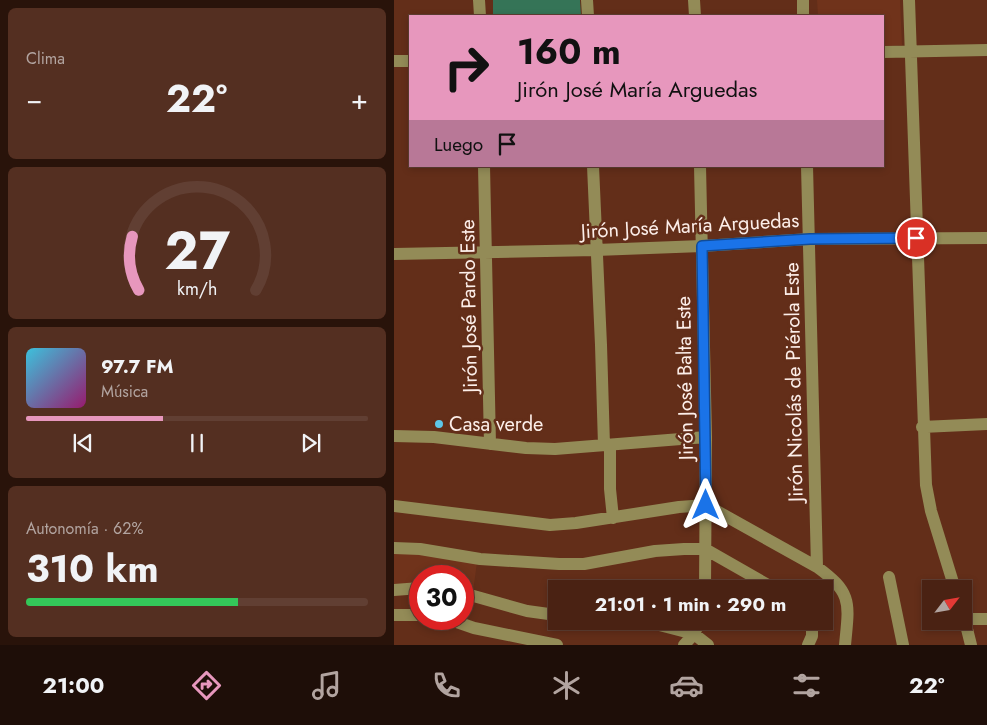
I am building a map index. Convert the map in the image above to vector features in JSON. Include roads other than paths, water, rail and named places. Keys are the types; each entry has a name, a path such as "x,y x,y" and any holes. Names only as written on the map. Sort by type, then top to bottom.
{"street":[{"path":"479,0 480,15"},
{"path":"587,0 588,15"},
{"path":"694,0 695,15"},
{"path":"803,0 803,15"},
{"path":"909,0 922,427 927,493 951,580"},
{"path":"884,52 987,50"},
{"path":"394,61 409,61"},
{"name":"Jirón José Pardo Este","path":"484,167 490,444"},
{"path":"593,167 601,345 613,518"},
{"name":"Jirón José Balta Este","path":"700,167 706,438 705,580"},
{"name":"Jirón Nicolás de Piérola Este","path":"808,167 817,567"},
{"name":"Jirón José María Arguedas","path":"394,254 596,250 810,239 987,238"},
{"path":"922,427 987,424"},
{"path":"394,436 434,437 526,448 555,449 706,438"},
{"path":"394,506 550,525 706,505 817,567 839,585 847,601 848,619 845,645"},
{"path":"394,548 420,549 480,559 559,564 584,564 655,551 705,549 759,580"},
{"path":"889,577 903,645"},
{"path":"394,590 409,589"},
{"path":"474,596 527,611 548,613"},
{"path":"394,615 409,615"},
{"path":"972,617 987,619"},
{"path":"474,628 557,645"},
{"path":"679,630 694,634 708,645"},
{"path":"684,645 696,630"},
{"path":"808,645 812,636 812,630"},
{"path":"967,630 971,645"}],"place":[{"name":"Casa verde","path":"439,424"}]}
